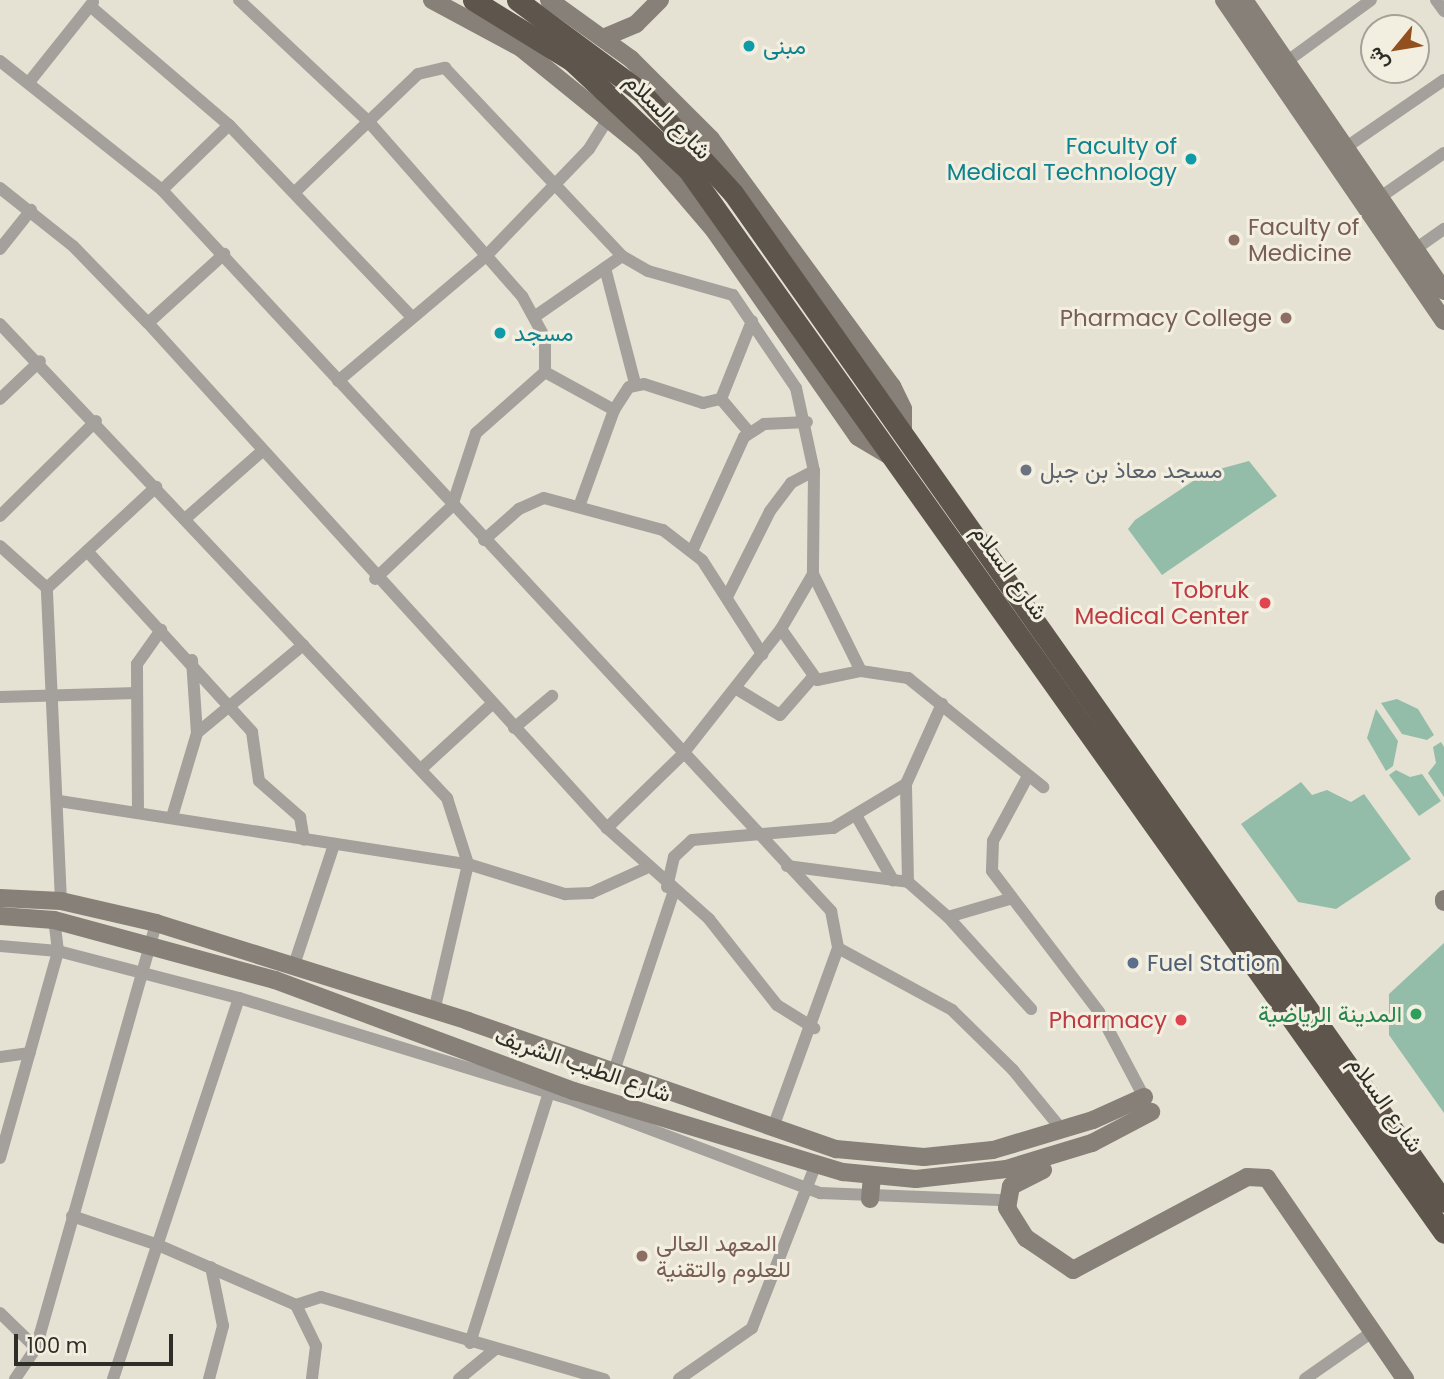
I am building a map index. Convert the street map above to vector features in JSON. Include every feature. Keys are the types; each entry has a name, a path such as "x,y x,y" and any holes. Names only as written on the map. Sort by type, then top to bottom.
{"highway":[{"name":"شارع السلام","path":"472,0 572,61 660,138 733,228 895,459 943,508 1444,1202"},
{"name":"شارع السلام","path":"517,0 611,66 699,152 903,435 943,508 1444,1233"}],"main road":[{"path":"432,0 521,48 609,117 700,212 858,437 895,459"},
{"path":"549,0 631,59 693,118 768,214 897,393 903,435"},
{"path":"603,38 644,18 660,0"},
{"path":"1224,0 1444,321"},
{"path":"1244,0 1444,291"},
{"path":"631,59 644,18"},
{"name":"شارع الطيب الشريف","path":"0,898 61,901 156,923 434,1011 836,1149 905,1157 993,1150 1148,1105"},
{"name":"شارع الطيب الشريف","path":"0,916 54,920 275,980 575,1091 815,1166 872,1176 977,1174 1069,1151 1148,1105"},
{"path":"575,1091 584,1074 579,1062"},
{"path":"604,1100 602,1085 613,1074"},
{"path":"1063,1131 1069,1151 1063,1162 1017,1181 1006,1200 1026,1238 1057,1264 1078,1270 1247,1177 1262,1176 1276,1185 1375,1330 1405,1379"},
{"path":"870,1199 872,1176"}],"street":[{"path":"239,0 368,121 537,315 545,372"},
{"path":"1286,62 1371,0"},
{"path":"1436,0 1444,11"},
{"path":"30,81 92,3 229,125 296,191 412,317"},
{"path":"0,61 30,81 162,190 224,254 752,831 831,911 838,948 814,1028 773,1128"},
{"path":"296,191 424,70 445,68 622,256 648,271 727,290 796,388 807,422 814,471 813,575 861,671"},
{"path":"1345,148 1444,80"},
{"path":"338,381 487,255 556,186 609,117"},
{"path":"162,190 229,125"},
{"path":"1379,198 1444,153"},
{"path":"0,188 30,210 148,323 375,579 607,828 670,890 709,919 778,1005 814,1028"},
{"path":"0,250 30,210"},
{"path":"1415,250 1444,229"},
{"path":"148,323 224,254"},
{"path":"537,315 622,256"},
{"path":"605,268 635,383"},
{"path":"721,398 751,321"},
{"path":"0,324 40,361 421,769 455,813 468,864 434,1011"},
{"path":"0,399 40,361"},
{"path":"545,372 614,410"},
{"path":"375,579 452,506 476,433 545,372"},
{"path":"635,383 703,403 721,398"},
{"path":"580,504 614,410 635,383"},
{"path":"721,398 749,432"},
{"path":"0,516 96,421"},
{"path":"693,549 734,451 749,432 772,423 807,422"},
{"path":"185,519 262,451"},
{"path":"727,597 770,511 791,483 814,471"},
{"path":"47,588 156,487"},
{"path":"484,540 531,502 580,504 663,530 693,549 762,654"},
{"path":"0,546 47,588 60,801 61,901"},
{"path":"88,551 192,660 255,737 259,781 300,817 304,840"},
{"path":"607,828 682,755 781,629 813,575"},
{"path":"781,629 813,677 825,681 861,671 908,678 1043,787"},
{"path":"138,813 139,658 161,630"},
{"path":"197,733 231,709 303,645"},
{"path":"172,817 197,733 192,660"},
{"path":"735,688 780,715 813,677"},
{"path":"0,697 137,692"},
{"path":"514,728 552,696"},
{"path":"421,769 492,704"},
{"path":"908,882 906,784 942,704"},
{"path":"1028,776 990,851 992,871 1009,899 1099,1012 1148,1105"},
{"path":"613,1074 670,890 679,847 752,831 814,832 857,817 906,784"},
{"path":"60,801 468,864 573,895 646,868"},
{"path":"857,817 893,880"},
{"path":"294,965 334,845"},
{"path":"787,866 908,882 948,916 1031,1009"},
{"path":"948,916 1009,899"},
{"path":"0,1158 58,951 54,920"},
{"path":"15,1379 36,1348 156,923"},
{"path":"0,946 58,951 143,970 239,998 689,1139 808,1189 870,1199 1006,1200"},
{"path":"838,948 952,1010 1013,1069 1063,1131"},
{"path":"113,1379 239,998"},
{"path":"0,1057 30,1053"},
{"path":"470,1343 549,1093"},
{"path":"679,1379 751,1328 815,1166"},
{"path":"72,1216 158,1245 296,1305 316,1346 312,1379"},
{"path":"209,1379 223,1326 211,1267"},
{"path":"296,1305 321,1297 494,1350 604,1379"},
{"path":"0,1313 36,1348"},
{"path":"1305,1379 1375,1330"},
{"path":"459,1379 494,1350"}],"green space":[{"path":"1249,461 1277,496 1162,575 1128,529 1135,520 1205,473"},
{"path":"1397,699 1418,709 1434,735 1427,740 1402,734 1381,703"},
{"path":"1376,709 1398,741 1393,766 1386,771 1367,738"},
{"path":"1441,742 1444,747 1444,797 1428,773 1436,763 1433,747"},
{"path":"1396,770 1410,777 1422,774 1441,801 1419,816 1389,775"},
{"path":"1301,782 1312,795 1327,790 1351,802 1364,794 1411,859 1336,909 1298,902 1241,824"},
{"name":"المدينة الرياضية","path":"1444,943 1444,1113 1389,1035 1389,994"}],"place":[{"name":"مبنى","path":"749,46"},
{"name":"Faculty of Medical Technology","path":"1191,159"},
{"name":"Faculty of Medicine","path":"1234,240"},
{"name":"Pharmacy College","path":"1286,318"},
{"name":"مسجد","path":"500,333"},
{"name":"مسجد معاذ بن جبل","path":"1026,470"},
{"name":"Tobruk Medical Center","path":"1265,603"},
{"name":"Fuel Station","path":"1133,963"},
{"name":"المدينة الرياضية","path":"1416,1014"},
{"name":"Pharmacy","path":"1181,1020"},
{"name":"المعهد العالي للعلوم والتقنية","path":"642,1256"}]}
